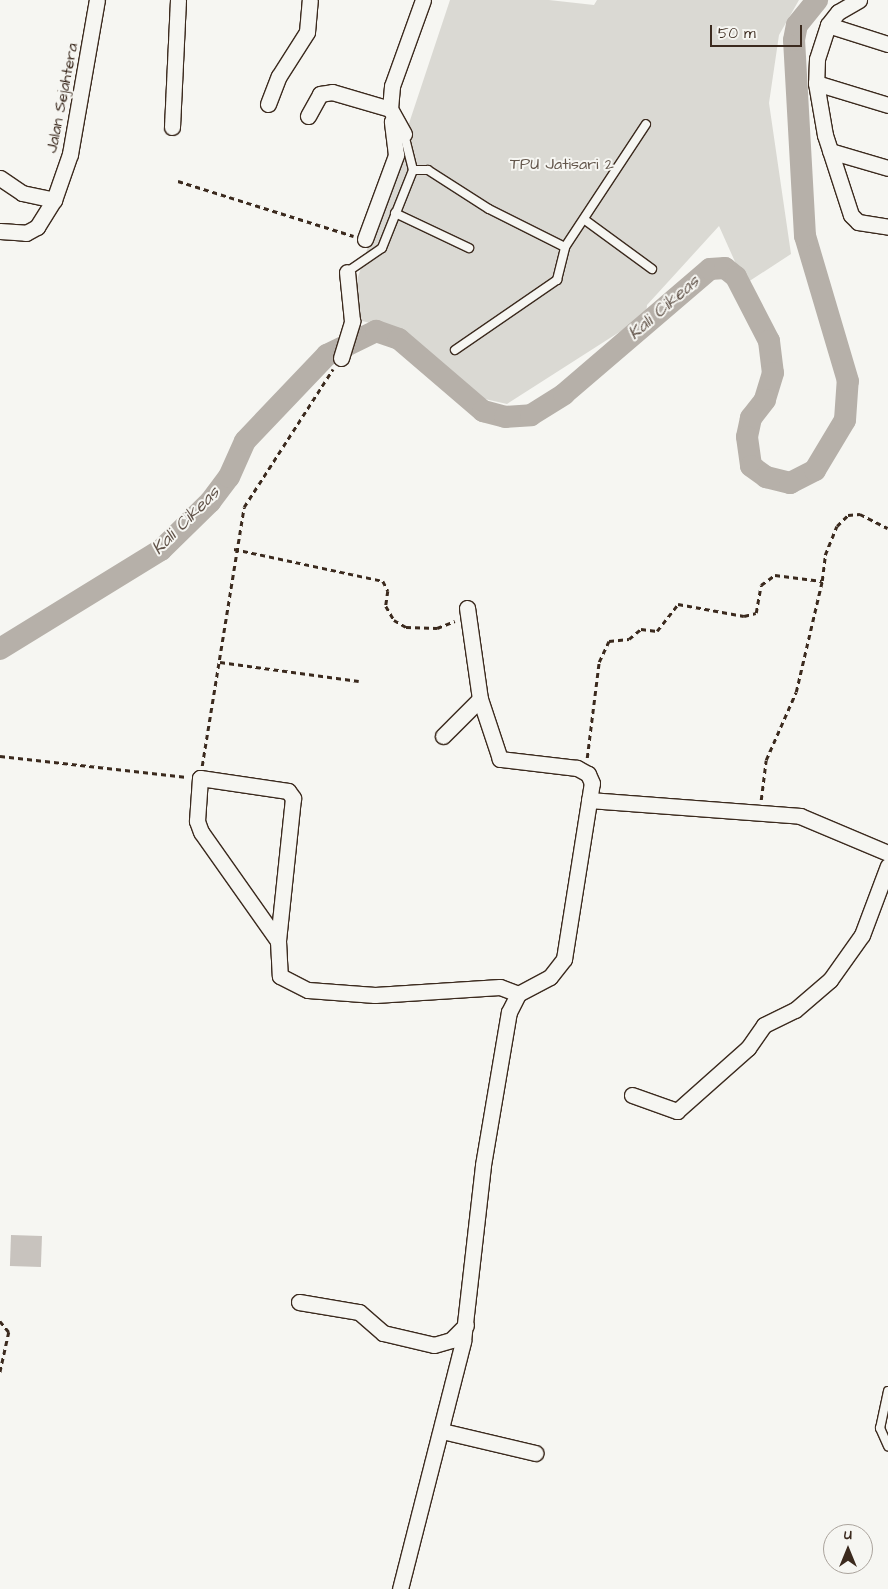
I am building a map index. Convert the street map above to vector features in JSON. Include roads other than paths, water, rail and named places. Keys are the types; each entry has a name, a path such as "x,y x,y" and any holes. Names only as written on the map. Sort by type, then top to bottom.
{"street":[{"name":"Jalan Sejahtera","path":"0,231 26,233 37,227 54,200 70,154 97,0"},
{"path":"172,127 178,0"},
{"path":"268,104 279,76 307,32 310,0"},
{"path":"365,239 396,155 392,112 392,86 423,0"},
{"path":"859,0 838,12 828,24 817,59 816,83 830,151 854,219 888,227"},
{"path":"828,24 888,44"},
{"path":"816,83 888,105"},
{"path":"308,116 320,94 332,92 392,112 404,134"},
{"path":"830,151 888,168"},
{"path":"0,178 22,193 54,200"},
{"path":"341,358 352,321 347,272"},
{"path":"400,1589 442,1431 466,1325 483,1165 506,1030 518,994 550,978 564,959 592,782 586,772 500,759 480,699 468,612"},
{"path":"443,736 480,699"},
{"path":"278,941 201,832 197,821 200,778 288,791 293,798 278,941 280,976 308,990 375,995 500,987 518,994"},
{"path":"590,800 759,811 830,826 888,853"},
{"path":"632,1095 677,1111 748,1048 764,1025 795,1010 830,980 862,935 888,866"},
{"path":"299,1302 359,1312 383,1333 434,1345 451,1340 466,1325"},
{"path":"442,1431 535,1453"}],"lane":[{"path":"455,350 557,280 565,247 585,220 646,124"},
{"path":"347,272 382,248 413,170 404,134"},
{"path":"413,170 428,170 489,209 565,247"},
{"path":"396,213 470,248"},
{"path":"585,220 652,269"},
{"path":"888,1391 880,1428 888,1446"}],"waterway":[{"name":"Kali Cikeas","path":"0,649 161,550 210,502 229,477 245,441 327,355 376,331 399,339 483,411 505,417 531,415 564,394 710,269 725,268 736,277 769,341 773,373 765,400 751,418 747,437 751,466 766,477 790,483 815,470 845,420 848,381 805,236 794,40 797,25 817,0"}],"park label":[{"name":"TPU Jatisari 2","path":"562,164"}]}
